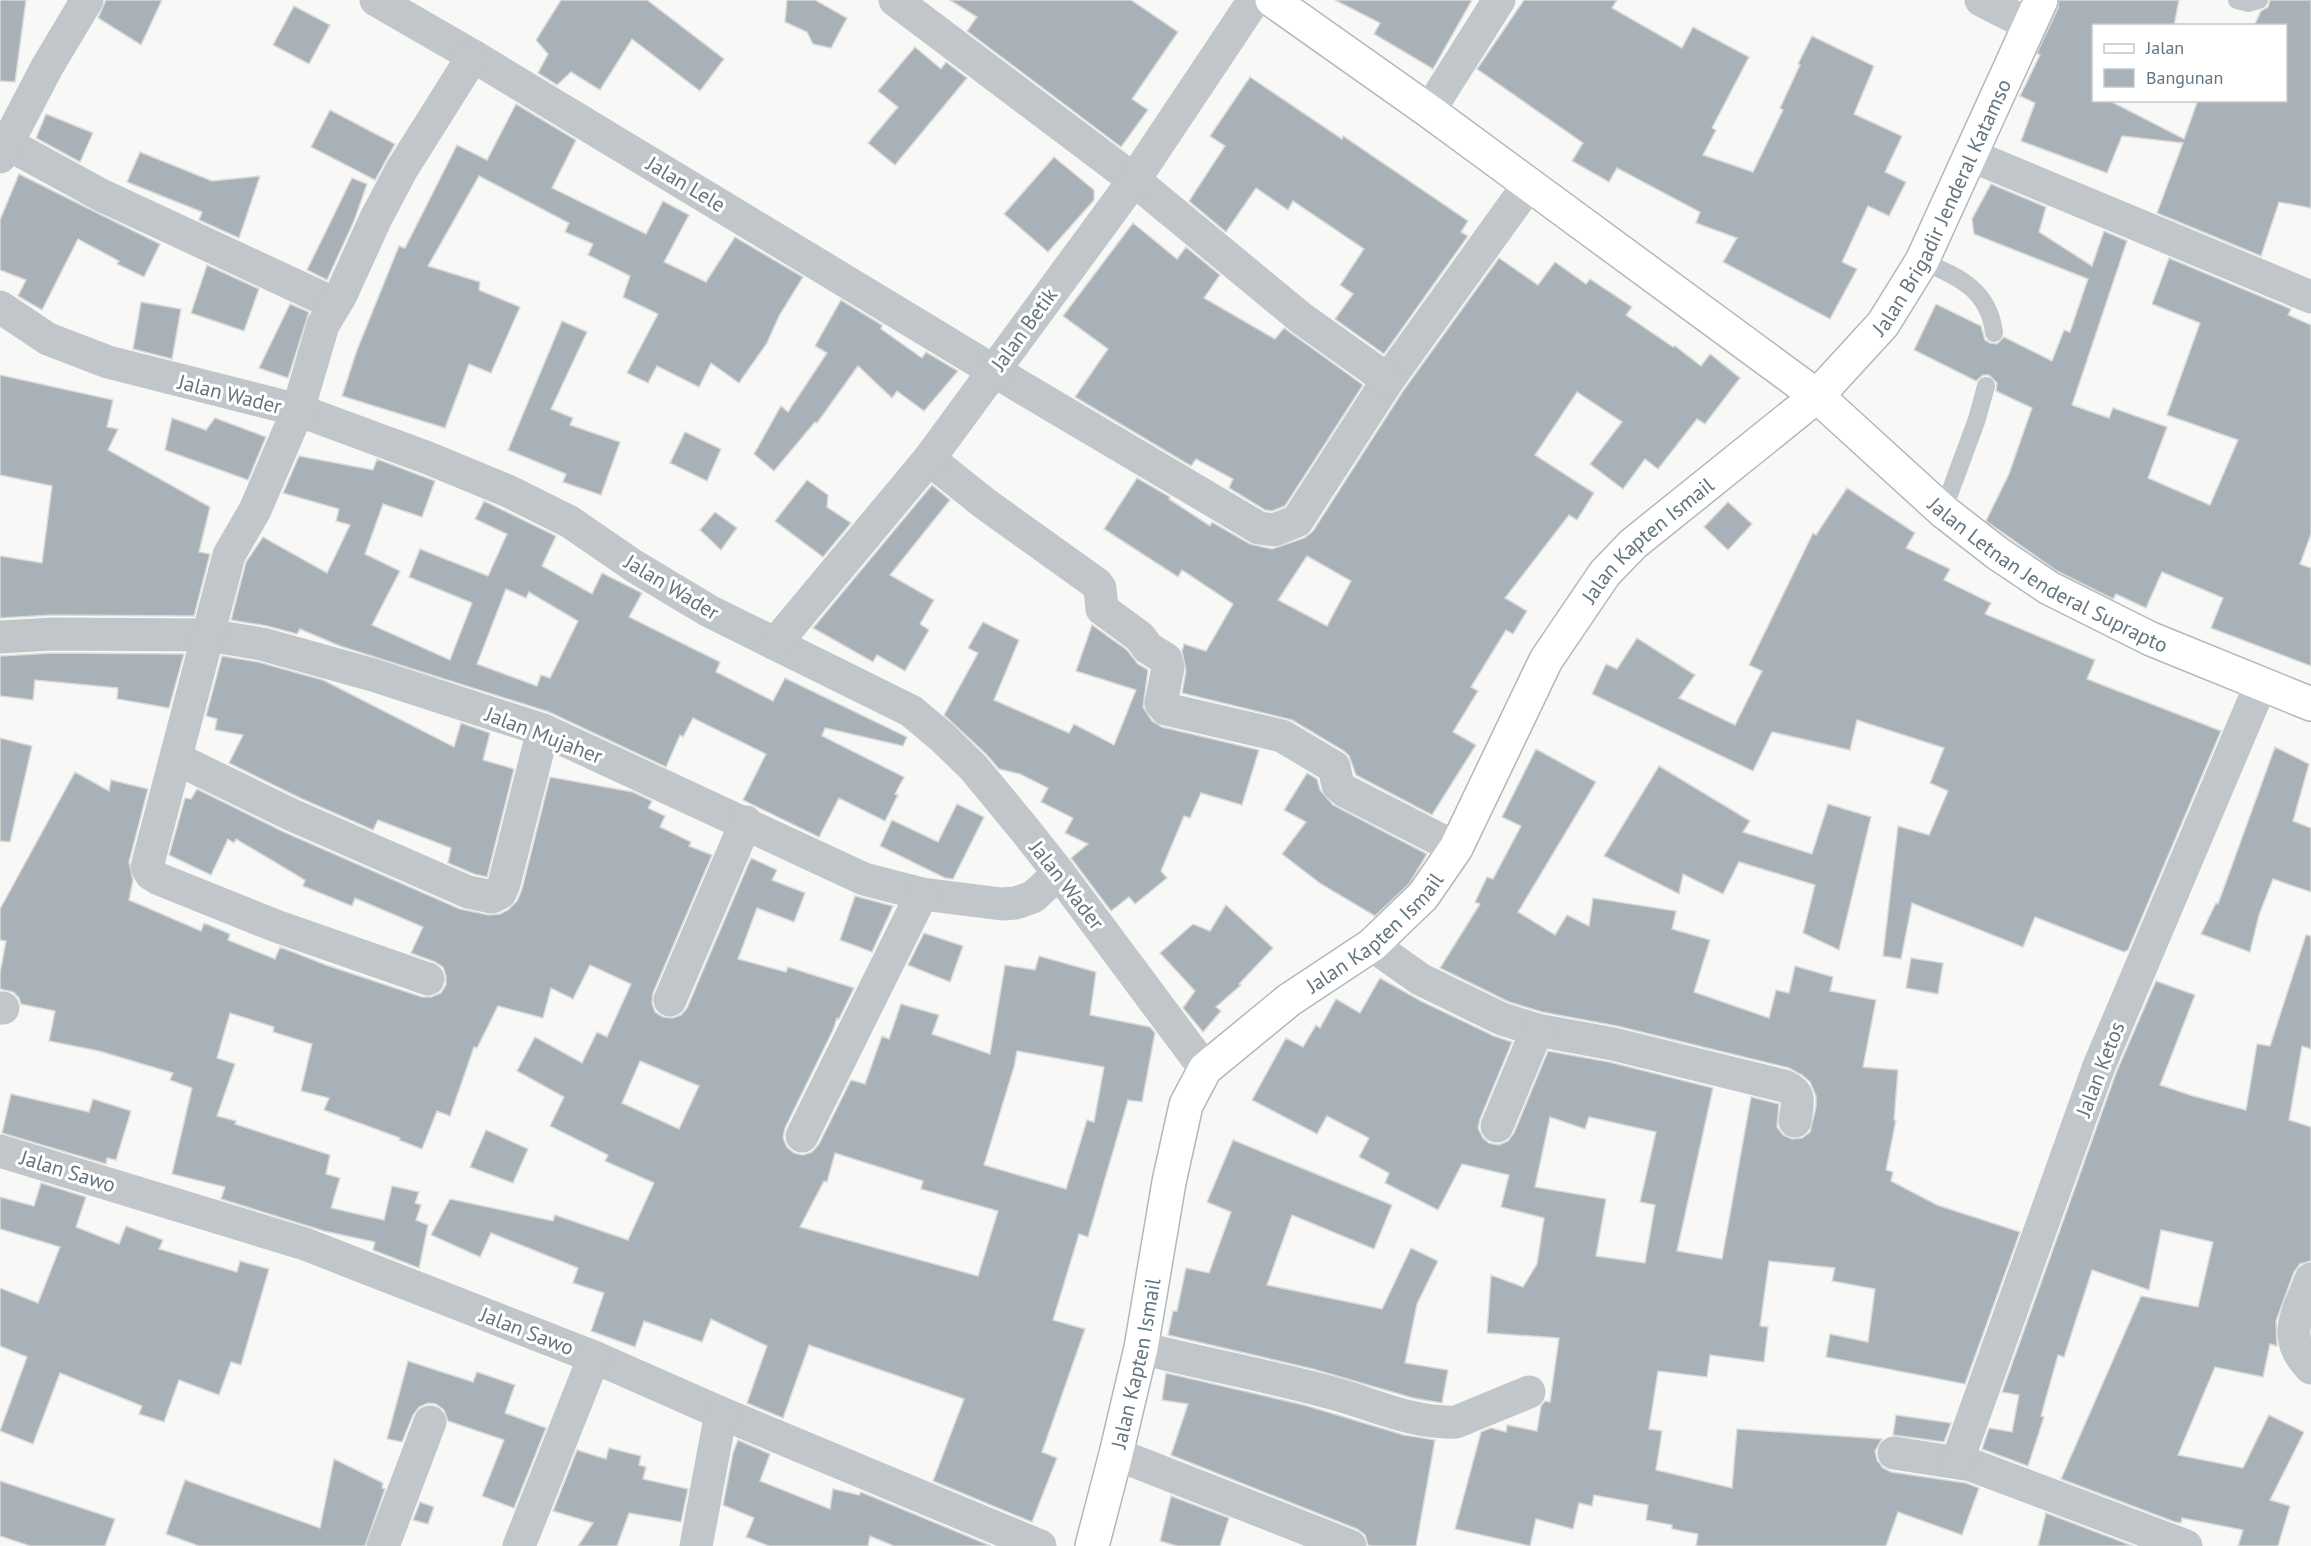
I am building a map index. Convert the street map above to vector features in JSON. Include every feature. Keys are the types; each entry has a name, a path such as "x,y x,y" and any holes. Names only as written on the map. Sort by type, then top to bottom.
{"street":[{"path":"87,0 3,150 335,304"},
{"name":"Jalan Lele","path":"376,0 1259,528 1274,530 1297,520 1388,380 1529,184"},
{"path":"895,0 1134,180 1301,318 1388,380"},
{"name":"Jalan Betik","path":"775,644 929,459 1134,180 1254,0"},
{"name":"Jalan Letnan Jenderal Suprapto","path":"1272,0 1430,111 1817,396 1943,511 2049,588 2151,639 2311,704"},
{"path":"1430,111 1499,0"},
{"path":"1981,0 2034,12"},
{"name":"Jalan Brigadir Jenderal Katamso","path":"1817,396 1883,324 1922,261 2034,12"},
{"path":"429,979 276,926 151,874 147,867 230,555 259,502 298,410 323,325 402,169 473,56"},
{"path":"1970,155 2311,297"},
{"name":"Jalan Wader","path":"0,307 48,339 108,362 298,410 428,458 508,491 570,522 634,566 709,611 911,711 942,736 973,767 1059,873 1205,1069"},
{"name":"Jalan Kapten Ismail","path":"1092,1546 1141,1348 1169,1182 1186,1105 1205,1069 1289,1000 1372,945 1423,896 1456,848 1546,660 1605,573 1633,544 1817,396"},
{"path":"929,459 984,503 1097,584 1100,588 1102,609 1140,637 1148,648 1164,657 1167,662 1168,668 1161,698 1161,703 1166,709 1289,739 1334,767 1338,785 1345,791 1456,848"},
{"name":"Jalan Mujaher","path":"0,637 53,634 208,634 262,644 373,675 543,730 746,822 864,879 922,894 1002,904 1016,903 1033,897 1059,873"},
{"name":"Jalan Ketos","path":"1957,1462 2099,1066 2260,684"},
{"path":"177,759 292,815 468,892 492,897 500,893 504,884 543,730"},
{"path":"670,1000 746,822"},
{"path":"802,1136 922,894"},
{"path":"1372,945 1420,979 1502,1019 1537,1030 1613,1044 1784,1086 1793,1090 1798,1097 1795,1121"},
{"path":"1497,1126 1537,1030"},
{"name":"Jalan Sawo","path":"0,1151 305,1244 594,1357 721,1413 1040,1546"},
{"path":"2311,1279 2294,1327 2293,1338 2296,1348 2311,1368"},
{"path":"1141,1348 1329,1392 1403,1415 1443,1422 1456,1422 1529,1392"},
{"path":"519,1546 594,1357"},
{"path":"696,1546 721,1413"},
{"path":"383,1546 430,1422"},
{"path":"1894,1453 1957,1462 2027,1485 2186,1546"},
{"path":"1116,1454 1350,1546"}],"lane":[{"path":"2237,0 2249,3 2259,0"},
{"path":"1922,261 1957,277 1969,286 1983,300 1992,315 1994,333"},
{"path":"1943,511 1977,419 1986,386"}],"building":[{"path":"0,0 26,0 15,82 0,81"},
{"path":"106,0 162,0 141,45 98,18"},
{"path":"561,0 647,0 724,59 700,91 632,39 600,90 571,72 557,85 538,73 548,54 536,40"},
{"path":"787,0 815,0 847,18 831,48 813,44 807,32 785,22"},
{"path":"950,0 1131,0 1178,32 1132,99 1148,110 1121,147 967,31 977,17"},
{"path":"1335,0 1472,0 1433,69 1374,34 1380,23"},
{"path":"1524,0 1617,0 1612,8 1682,48 1693,27 1749,57 1712,128 1716,130 1703,155 1753,172 1783,110 1780,108 1812,36 1874,66 1854,114 1902,136 1885,172 1906,182 1889,216 1868,206 1842,262 1857,269 1830,319 1723,262 1737,238 1696,223 1700,212 1617,168 1609,182 1572,161 1583,143 1477,69"},
{"path":"2059,0 2179,0 2174,24 2092,24 2092,102 2112,102 2184,139 2197,102 2287,102 2287,24 2255,24 2261,11 2268,7 2270,0 2311,0 2311,208 2279,202 2261,256 2157,213 2183,143 2122,136 2107,173 2021,141 2035,103 2020,96 2040,55 2037,53 2058,8"},
{"path":"294,6 330,25 309,64 273,45"},
{"path":"915,47 941,69 946,62 967,78 895,165 868,143 898,107 878,91"},
{"path":"1250,77 1342,139 1343,136 1468,221 1461,232 1468,236 1384,354 1335,319 1353,294 1340,285 1364,249 1293,201 1288,210 1256,188 1226,232 1189,201 1225,146 1210,136"},
{"path":"516,104 576,140 552,188 646,234 663,201 689,215 664,262 706,282 735,237 803,277 779,316 767,343 739,383 711,363 699,387 657,366 648,383 627,373 658,314 623,297 630,276 588,255 593,244 565,232 569,223 479,176 428,266 480,282 479,290 520,307 491,373 469,364 445,428 342,396 357,350 399,246 405,248 457,145 487,160"},
{"path":"330,110 395,144 375,180 311,147"},
{"path":"46,114 93,133 80,162 36,138"},
{"path":"140,152 212,181 260,176 239,238 199,220 202,212 127,182"},
{"path":"1054,157 1094,190 1094,200 1048,252 1004,214"},
{"path":"19,174 160,244 144,277 117,264 119,261 78,239 42,310 18,296 26,280 0,270 0,220"},
{"path":"352,178 367,184 354,221 327,280 307,270"},
{"path":"1991,184 2046,207 2039,232 2092,266 2104,231 2127,241 2072,405 2109,418 2113,408 2167,427 2148,478 2210,505 2238,440 2167,415 2200,323 2152,304 2169,258 2291,309 2288,315 2311,325 2311,534 2300,564 2311,568 2311,666 2211,628 2223,598 2162,572 2146,608 2116,594 2113,599 2057,571 1986,521 2009,474 2032,408 1996,391 1997,383 1989,375 1983,375 1976,381 1914,350 1936,304 1981,326 1985,340 1990,343 1997,344 2004,337 2052,361 2064,330 2070,332 2088,279 1974,234 1972,219"},
{"path":"1133,223 1177,259 1186,247 1220,275 1204,298 1275,339 1284,328 1363,385 1285,506 1272,511 1265,510 1229,488 1233,479 1196,459 1191,466 1075,397 1108,349 1063,316"},
{"path":"1499,258 1538,285 1555,262 1586,284 1590,279 1632,307 1626,315 1673,347 1675,346 1701,366 1710,354 1740,378 1705,424 1697,419 1658,469 1645,459 1623,489 1590,464 1622,422 1577,392 1535,455 1594,493 1577,520 1569,515 1505,598 1527,611 1513,634 1506,630 1471,687 1478,691 1453,732 1476,745 1432,815 1356,775 1349,756 1344,751 1292,720 1182,693 1186,671 1182,651 1184,644 1206,651 1233,604 1182,570 1178,577 1104,529 1137,478 1170,497 1169,499 1210,526 1212,522 1250,544 1272,549 1304,538 1313,531 1403,391","holes":["1307,556 1351,581 1327,626 1278,600"]},
{"path":"207,265 259,289 244,331 191,313"},
{"path":"841,300 882,325 881,329 922,358 926,352 958,371 924,411 897,391 892,398 858,366 817,423 815,422 774,471 754,454 781,406 788,412 827,353 815,346"},
{"path":"141,302 181,309 172,359 133,349"},
{"path":"290,304 309,312 288,378 259,368"},
{"path":"562,321 587,332 551,409 573,418 570,425 620,442 601,495 563,482 566,474 508,450"},
{"path":"0,375 113,400 107,427 118,429 108,450 210,507 199,552 210,554 194,616 53,615 0,618 0,556 42,563 52,486 0,475"},
{"path":"172,418 206,430 215,418 266,437 248,480 165,450"},
{"path":"685,432 721,449 707,481 670,463"},
{"path":"299,456 373,470 377,459 435,481 422,517 383,504 365,554 400,571 372,625 450,660 472,603 409,577 420,549 488,576 507,534 475,519 484,501 556,536 542,566 592,594 602,573 642,593 629,617 720,662 716,672 773,701 785,678 907,737 903,746 825,728 822,736 904,777 885,821 839,798 819,837 743,800 766,754 693,718 683,737 680,735 666,767 549,712 340,646 300,629 297,634 231,620 246,562 263,537 327,573 350,525 336,521 339,509 283,493","holes":["506,589 526,598 529,592 578,621 550,678 541,675 537,686 477,664"]},
{"path":"807,480 828,495 827,507 851,523 823,557 775,521"},
{"path":"932,485 950,500 890,575 934,600 920,624 929,630 905,671 877,655 873,662 813,628"},
{"path":"1847,488 1915,533 1906,548 1950,569 1944,580 1991,603 1985,614 2095,660 2087,679 2221,731 2128,950 2124,952 2035,917 2023,947 1912,903 1901,959 1883,956 1898,826 1929,835 1948,791 1930,783 1944,748 1857,720 1850,750 1772,732 1753,771 1592,694 1606,664 1617,669 1637,638 1695,675 1679,698 1735,725 1762,671 1749,665 1813,533 1816,535"},
{"path":"1728,502 1752,524 1728,550 1704,527"},
{"path":"715,512 737,528 721,550 700,530"},
{"path":"983,622 1019,640 994,700 1069,733 1074,724 1114,745 1136,690 1076,671 1092,625 1127,650 1138,664 1148,670 1143,707 1152,721 1162,727 1259,750 1242,805 1201,793 1190,818 1184,816 1161,871 1167,878 1135,904 1129,897 1111,911 1071,858 1088,844 1065,833 1073,818 1041,802 1048,788 1020,774 999,769 944,715 978,653 968,648"},
{"path":"53,653 184,654 169,708 117,699 118,688 35,680 33,700 0,696 0,656"},
{"path":"222,656 258,662 323,680 454,747 461,723 490,733 483,760 514,769 487,877 448,863 451,848 378,820 373,830 229,763 243,735 215,730 217,719 206,716"},
{"path":"0,738 32,746 10,842 0,841"},
{"path":"2275,747 2309,764 2293,821 2311,828 2311,892 2273,879 2259,915 2250,952 2201,934 2216,903 2218,904"},
{"path":"1536,749 1596,782 1518,912 1555,935 1567,915 1589,926 1593,898 1676,911 1672,929 1710,940 1694,992 1769,1018 1776,990 1789,993 1795,966 1833,977 1830,991 1876,1000 1863,1067 1898,1070 1894,1120 1896,1120 1886,1170 1893,1172 1891,1181 1937,1205 2020,1232 1965,1384 1826,1357 1830,1334 1868,1342 1875,1289 1832,1281 1835,1268 1769,1261 1760,1326 1768,1327 1764,1362 1710,1355 1707,1377 1658,1371 1649,1429 1662,1431 1656,1470 1732,1488 1737,1429 1882,1439 1875,1451 1877,1460 1883,1468 1891,1472 1966,1483 1979,1488 1962,1535 1898,1512 1886,1546 1696,1546 1698,1534 1672,1529 1672,1525 1646,1520 1648,1505 1594,1495 1592,1506 1579,1503 1573,1529 1536,1519 1530,1546 1455,1529 1481,1432 1491,1428 1506,1432 1507,1425 1537,1431 1541,1406 1545,1401 1550,1402 1559,1338 1487,1333 1491,1275 1523,1287 1537,1264 1544,1218 1501,1207 1509,1175 1462,1164 1438,1210 1385,1183 1389,1173 1359,1157 1369,1138 1327,1116 1317,1134 1252,1100 1286,1038 1303,1047 1316,1025 1320,1028 1336,999 1360,1013 1380,978 1421,1001 1494,1036 1512,1042 1478,1128 1483,1138 1489,1143 1499,1145 1508,1141 1514,1133 1548,1051 1609,1062 1713,1088 1677,1251 1722,1259 1751,1097 1779,1104 1777,1127 1783,1135 1792,1139 1802,1138 1810,1132 1816,1107 1816,1096 1810,1082 1789,1068 1617,1026 1542,1012 1509,1002 1440,968 1480,904 1475,902 1487,877 1493,879 1521,826 1502,817","holes":["1550,1117 1585,1129 1589,1117 1656,1132 1640,1202 1655,1205 1645,1263 1596,1256 1606,1199 1535,1187"]},
{"path":"1659,766 1750,821 1743,832 1812,854 1828,804 1871,817 1839,950 1803,933 1815,885 1739,862 1723,894 1683,874 1679,894 1604,856"},
{"path":"75,772 109,791 111,780 148,789 129,862 133,880 129,900 201,931 204,923 230,934 228,940 275,959 280,947 422,997 431,997 441,993 446,985 446,976 443,967 411,953 423,927 355,898 352,906 303,886 305,880 236,839 234,843 228,839 211,875 169,855 185,798 191,799 197,789 284,832 460,909 489,915 500,914 508,910 517,901 550,777 633,792 652,801 648,808 665,816 660,827 691,842 689,846 712,855 653,993 652,1003 655,1012 663,1017 673,1018 681,1015 687,1008 751,858 777,870 772,880 805,893 794,922 757,908 738,959 786,972 788,967 854,988 839,1019 837,1018 785,1128 783,1138 787,1147 794,1153 803,1155 812,1152 819,1144 851,1080 865,1084 882,1036 889,1039 901,1004 939,1015 932,1034 990,1054 1005,965 1035,970 1039,956 1096,972 1090,1015 1150,1027 1155,1033 1142,1102 1128,1100 1088,1237 1079,1234 1053,1320 1085,1329 1042,1452 1057,1458 1032,1522 933,1481 964,1399 809,1345 783,1418 747,1403 767,1346 711,1319 702,1342 644,1321 635,1347 591,1331 604,1293 573,1283 578,1268 491,1233 480,1257 431,1235 450,1199 553,1221 555,1215 628,1240 654,1183 605,1161 608,1155 550,1126 564,1097 517,1071 535,1037 582,1063 597,1032 607,1037 631,984 590,965 573,999 551,988 543,1018 498,1006 477,1048 474,1047 450,1116 437,1111 422,1149 399,1140 400,1138 324,1110 329,1098 301,1091 312,1044 273,1032 274,1027 230,1013 217,1058 235,1064 217,1116 330,1155 326,1174 340,1178 331,1208 384,1220 392,1186 419,1192 415,1203 421,1205 416,1220 428,1225 419,1268 373,1250 375,1242 324,1231 221,1199 225,1187 172,1174 192,1088 170,1080 173,1073 99,1051 49,1041 55,1011 21,1004 13,992 0,989 0,973 6,941 0,940 0,909","holes":["1017,1051 1104,1067 1094,1122 1087,1120 1066,1189 984,1165","640,1061 699,1086 679,1129 622,1103","835,1153 923,1181 921,1189 998,1211 978,1276 800,1227 824,1181 827,1182"]},
{"path":"1307,773 1317,779 1320,790 1333,805 1427,854 1409,884 1375,916 1321,884 1282,854 1306,822 1284,810"},
{"path":"957,804 984,817 953,879 945,878 880,846 892,820 938,842"},
{"path":"855,896 893,906 872,952 840,940"},
{"path":"1226,905 1273,948 1239,984 1241,985 1216,1007 1221,1011 1203,1032 1183,1008 1195,991 1160,953 1193,924 1210,931"},
{"path":"924,933 963,946 950,982 908,965"},
{"path":"2306,935 2311,936 2311,1049 2302,1046 2289,1120 2311,1127 2311,1261 2300,1264 2294,1272 2276,1321 2277,1346 2270,1344 2263,1377 2215,1367 2178,1455 2243,1468 2269,1415 2304,1432 2270,1500 2290,1506 2278,1546 2238,1546 2243,1530 2182,1518 2181,1523 2175,1522 2061,1479 2141,1296 2198,1307 2213,1242 2161,1230 2149,1290 2092,1270 2064,1357 2058,1355 2041,1416 2044,1417 2028,1466 1982,1449 1989,1428 2012,1432 2019,1395 2002,1392 2116,1073 2156,981 2195,995 2160,1085 2246,1110 2257,1044 2270,1046"},
{"path":"1911,958 1943,963 1938,994 1906,988"},
{"path":"11,1094 89,1112 93,1099 131,1111 116,1160 107,1158 106,1164 2,1133"},
{"path":"486,1130 528,1149 513,1183 470,1167"},
{"path":"1233,1140 1392,1205 1374,1249 1292,1215 1267,1285 1382,1309 1411,1248 1438,1261 1417,1304 1405,1363 1448,1370 1442,1403 1413,1398 1313,1369 1168,1335 1173,1311 1177,1311 1186,1268 1209,1273 1231,1212 1207,1202"},
{"path":"41,1183 86,1197 76,1227 119,1244 126,1226 163,1240 159,1249 237,1272 240,1261 269,1269 241,1365 231,1362 219,1395 179,1380 164,1422 139,1414 142,1406 60,1373 33,1444 0,1431 27,1357 0,1346 0,1288 38,1303 60,1247 0,1229 0,1197 34,1206"},
{"path":"408,1361 473,1382 477,1372 515,1385 505,1413 546,1428 514,1508 482,1496 504,1440 448,1421 444,1410 436,1404 428,1403 419,1407 413,1415 402,1442 387,1439"},
{"path":"1166,1373 1304,1405 1404,1435 1435,1440 1416,1546 1368,1545 1365,1535 1357,1529 1171,1455 1188,1404 1162,1400"},
{"path":"1896,1415 1951,1423 1944,1442 1893,1435"},
{"path":"738,1440 770,1454 760,1481 830,1509 833,1489 859,1495 861,1492 991,1546 894,1546 870,1536 868,1546 769,1546 746,1537 754,1518 723,1505 733,1453"},
{"path":"609,1448 641,1456 639,1465 646,1467 643,1479 688,1489 681,1522 629,1513 617,1546 578,1546 593,1523 553,1511 577,1450 606,1459"},
{"path":"334,1459 383,1483 382,1488 385,1489 365,1546 199,1546 166,1534 185,1480 320,1528"},
{"path":"0,1481 115,1519 105,1546 30,1546 0,1536"},
{"path":"1171,1496 1229,1518 1220,1546 1177,1546 1160,1541"},
{"path":"420,1502 434,1507 428,1524 413,1520"},
{"path":"2046,1513 2133,1546 2038,1546"}]}
